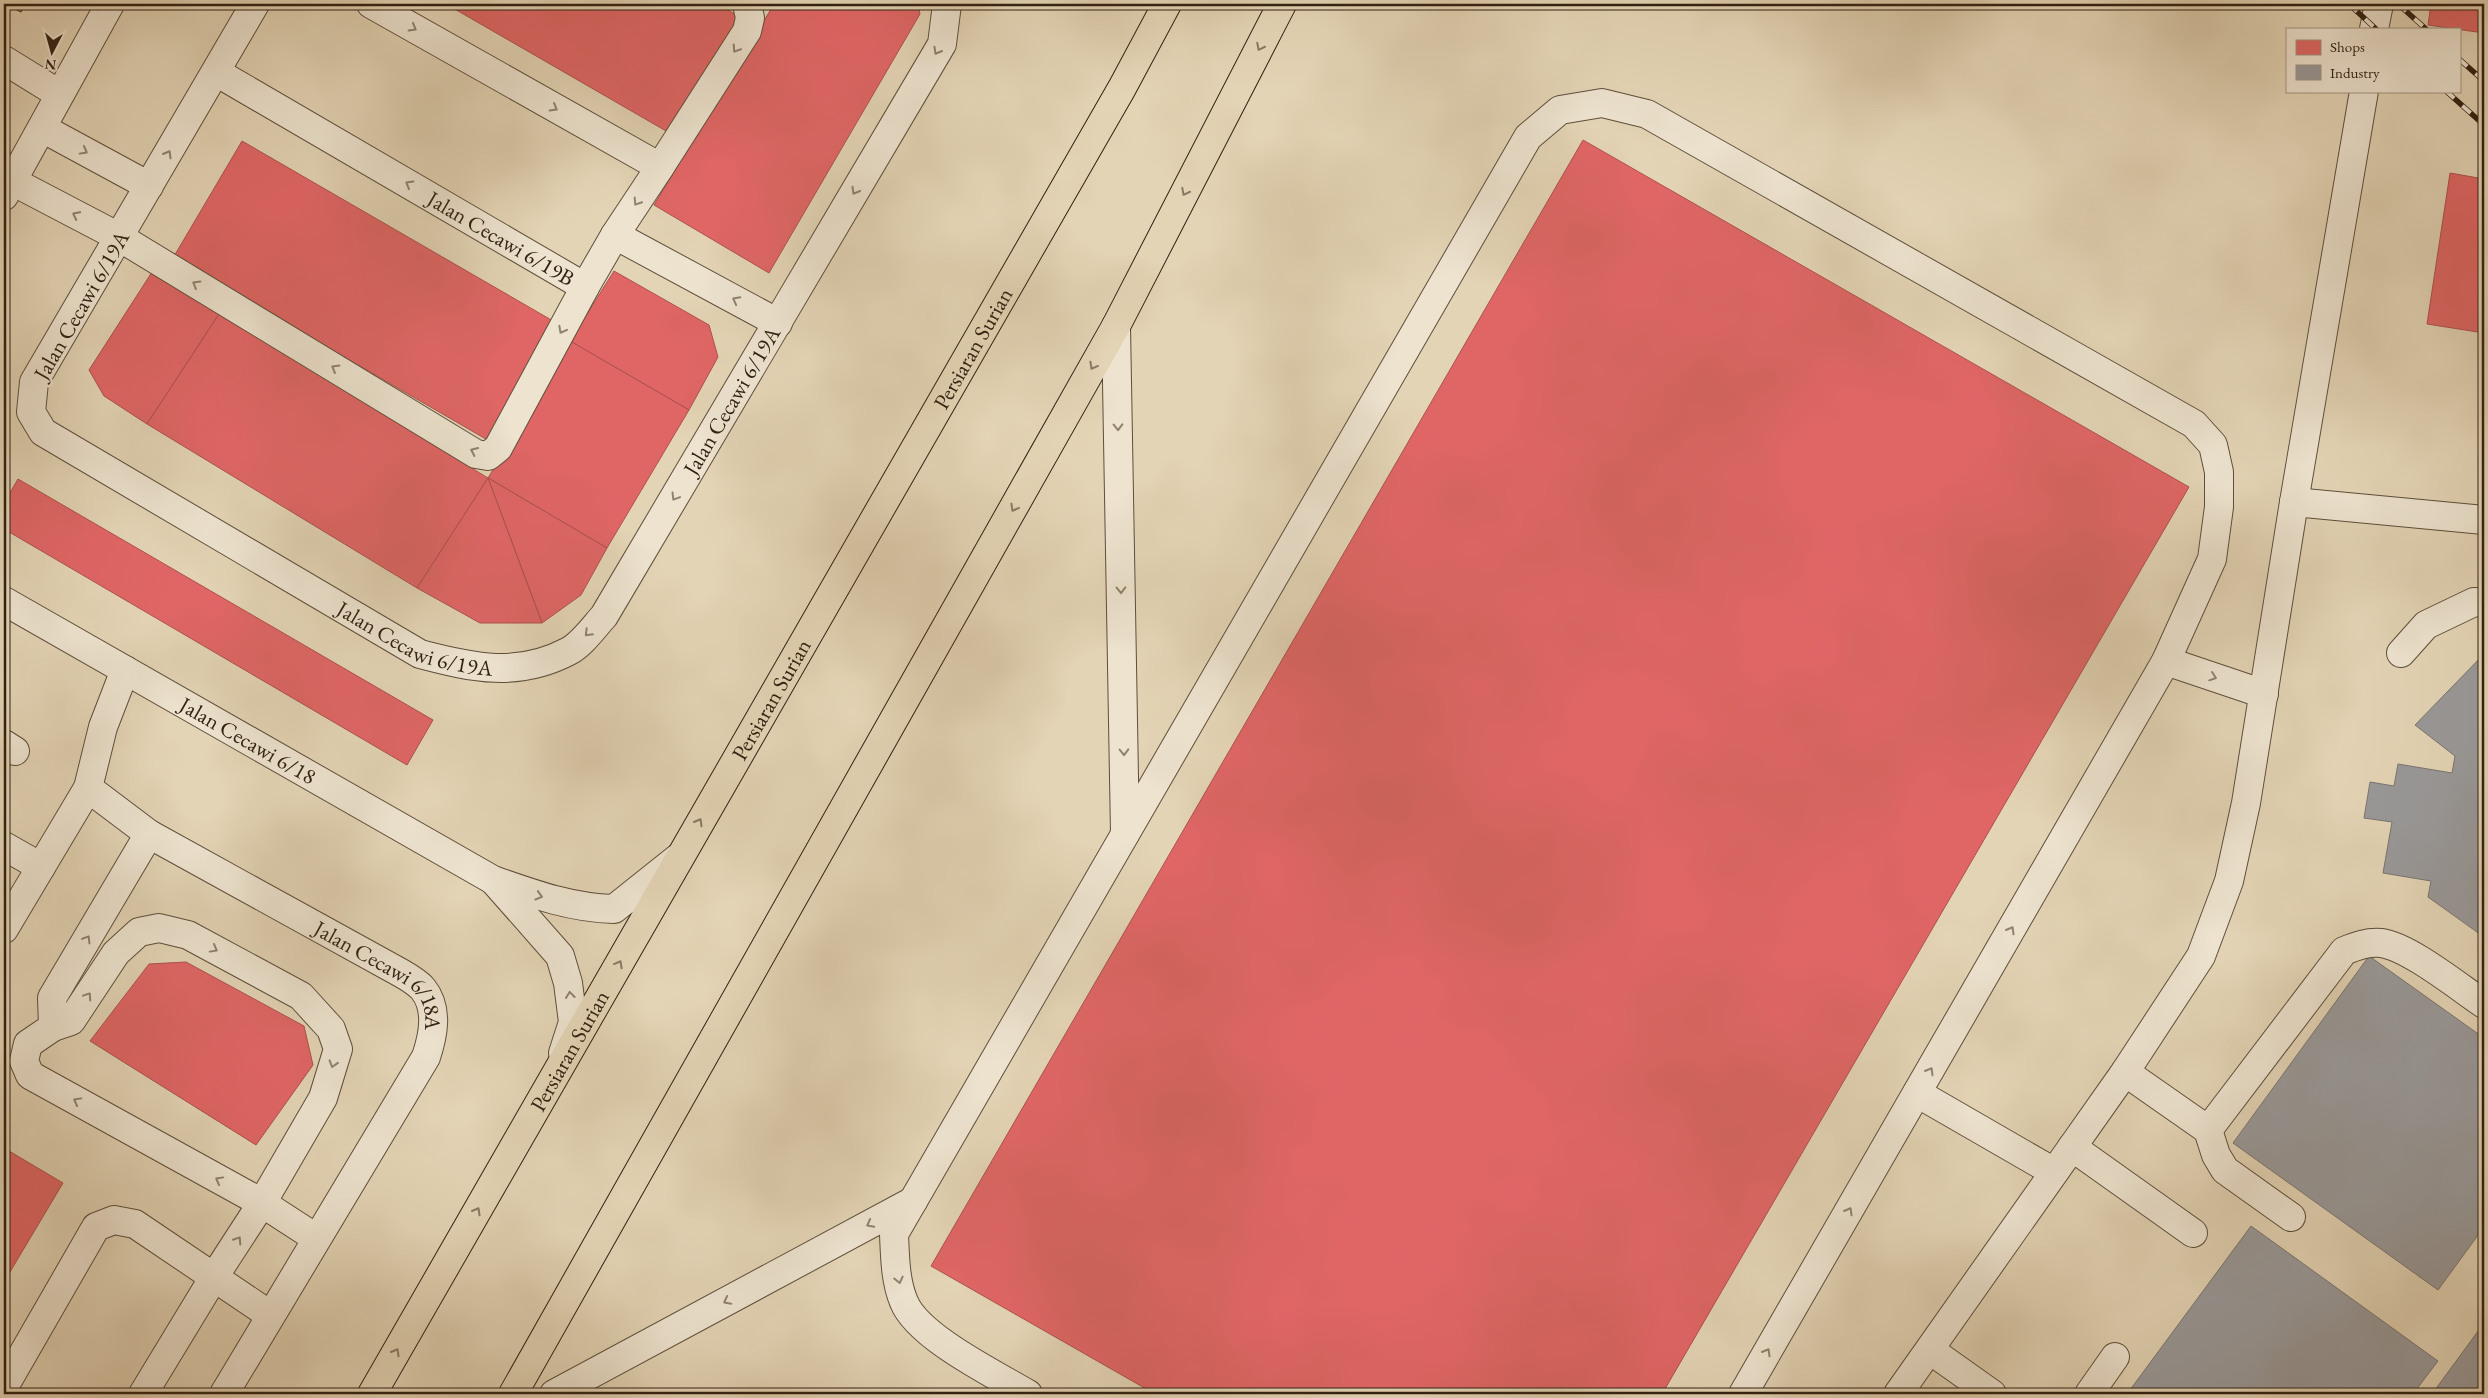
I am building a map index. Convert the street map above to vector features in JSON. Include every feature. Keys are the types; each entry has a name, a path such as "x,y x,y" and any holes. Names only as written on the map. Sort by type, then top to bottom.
{"main road":[{"name":"Persiaran Surian","path":"372,1394 678,858 1122,88 1167,4"},
{"path":"513,1394 1116,326 1282,4"}],"street":[{"path":"110,4 8,188 119,237 476,454 488,456 498,448 585,287"},
{"name":"Jalan Cecawi 6/19A","path":"255,4 34,382 31,412 43,432 420,654 470,667 525,668 570,651 604,616 942,44 947,4"},
{"path":"371,4 660,168"},
{"name":"Jalan Cecawi 6/19B","path":"216,72 585,287 615,235 747,31 750,18 747,4"},
{"path":"2374,28 2378,4"},
{"path":"4,60 59,94"},
{"path":"1898,1394 2125,1072 2201,956 2229,882 2246,802 2294,502 2364,92"},
{"path":"1028,1394 930,1336 904,1303 895,1262 894,1234 1528,137 1560,110 1602,103 1647,114 2194,424 2213,445 2219,472 2219,507 2212,559 2166,661 1743,1394"},
{"path":"42,128 149,186"},
{"path":"615,235 778,323"},
{"path":"1116,326 1125,835"},
{"path":"2294,502 2484,520"},
{"name":"Jalan Cecawi 6/18","path":"4,601 493,880 551,899 588,908 614,909 678,858"},
{"path":"2401,653 2426,625 2474,602 2484,603"},
{"path":"2166,661 2264,694"},
{"path":"4,929 88,788 103,727 125,670"},
{"name":"Jalan Cecawi 6/18A","path":"88,788 149,834 401,972 423,989 432,1010 433,1034 426,1057 224,1394"},
{"path":"53,1027 52,998 149,834"},
{"path":"4,846 41,867"},
{"name":"Jalan Cecawi 6/18","path":"493,880 560,956 568,983 573,1022 555,1076"},
{"path":"143,1394 214,1277 262,1204 323,1098 338,1049 331,1029 301,996 188,935 159,928 139,932 116,953 71,1021 53,1027 28,1044 24,1061 30,1075 262,1204 316,1238"},
{"path":"2208,1130 2344,951 2362,944 2382,943 2402,950 2484,1004"},
{"path":"2125,1072 2208,1130 2216,1155 2225,1170 2291,1217"},
{"path":"1917,1094 2054,1172"},
{"path":"2072,1147 2193,1233"},
{"path":"554,1394 913,1201"},
{"path":"4,1387 96,1227 114,1220 135,1224 270,1315"},
{"path":"1930,1350 1992,1394"},
{"path":"2089,1394 2115,1356"}],"building: Shops":[{"path":"446,4 717,4 742,18 673,135"},
{"path":"774,4 918,4 920,14 769,273 654,205"},
{"path":"2431,4 2484,4 2484,33 2460,30 2460,28 2428,25"},
{"path":"1583,140 2189,487 1662,1394 1155,1394 931,1266"},
{"path":"242,141 560,325 491,442 173,258"},
{"path":"2450,173 2484,179 2484,333 2427,324"},
{"path":"614,271 709,325 718,357 689,410 570,341"},
{"path":"152,272 219,314 147,424 104,396 89,370"},
{"path":"219,314 488,478 417,588 147,424"},
{"path":"570,341 689,410 607,548 488,478"},
{"path":"488,478 607,548 581,595 542,623"},
{"path":"488,478 542,623 480,623 417,588"},
{"path":"18,479 433,720 407,765 4,529 4,503"},
{"path":"186,962 304,1026 313,1065 256,1145 90,1041 149,964"},
{"path":"4,1148 63,1183 4,1282"}],"building: Industry":[{"path":"2484,654 2484,937 2428,897 2431,881 2383,873 2392,822 2364,818 2370,782 2394,786 2398,764 2452,773 2455,756 2415,725"},
{"path":"2369,956 2484,1038 2484,1227 2438,1290 2233,1143"},
{"path":"2251,1226 2438,1361 2413,1394 2127,1394"},
{"path":"2484,1323 2484,1394 2432,1394"}],"building: Other":[{"path":"5,4 25,4 21,12"}],"railway":[{"path":"2349,4 2375,28"},
{"path":"2398,4 2425,28"},
{"path":"2460,60 2484,81"},
{"path":"2447,92 2484,125"}]}
